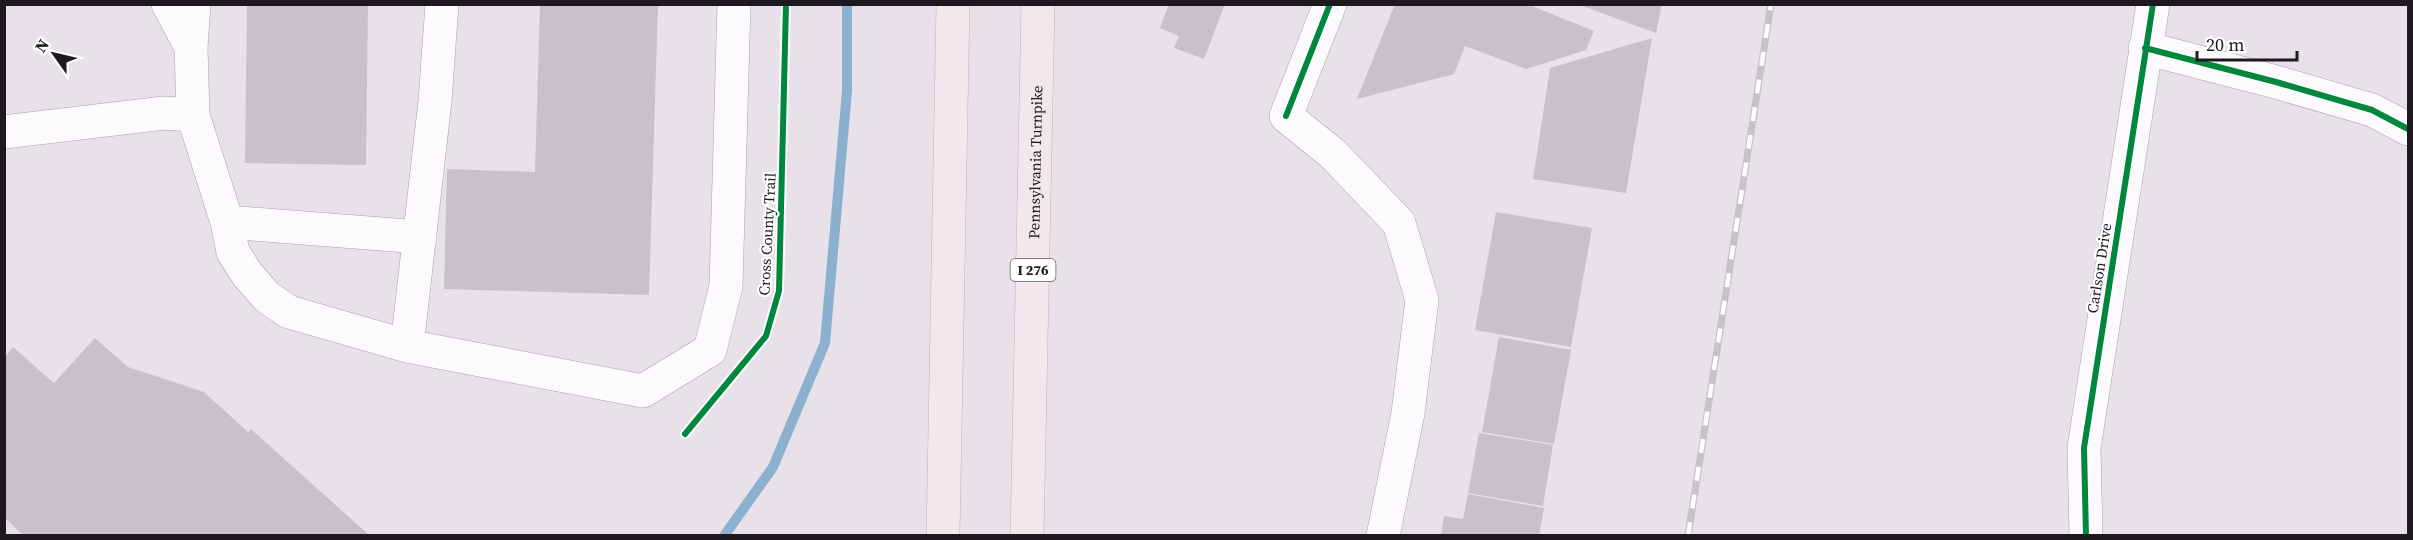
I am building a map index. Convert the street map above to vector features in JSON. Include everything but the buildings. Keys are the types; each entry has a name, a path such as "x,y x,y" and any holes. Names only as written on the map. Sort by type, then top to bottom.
{"highway":[{"path":"943,536 953,4"},
{"name":"Pennsylvania Turnpike","path":"1027,536 1038,4"}],"street":[{"path":"168,4 191,47"},
{"path":"194,4 191,47 193,115 227,222 234,252 247,274 267,297 289,312 407,346 643,391 710,350 726,286 734,4"},
{"path":"407,346 435,101 442,4"},
{"path":"1330,4 1286,117 1333,154 1399,223 1422,300 1408,414 1383,536"},
{"name":"Carlson Drive","path":"2086,536 2084,448 2152,4"},
{"path":"2145,48 2372,110 2409,129"},
{"path":"4,132 164,113 193,115"},
{"path":"227,222 420,237"}],"waterway":[{"path":"724,536 773,467 825,343 847,91 847,4"}],"railway":[{"path":"1688,536 1771,4"}],"cycle path":[{"name":"Cross County Trail","path":"685,434 766,336 779,291 786,4"},
{"path":"1286,116 1330,4"},
{"path":"2086,536 2084,448 2153,4"},
{"path":"2145,48 2372,110 2408,129"}]}
